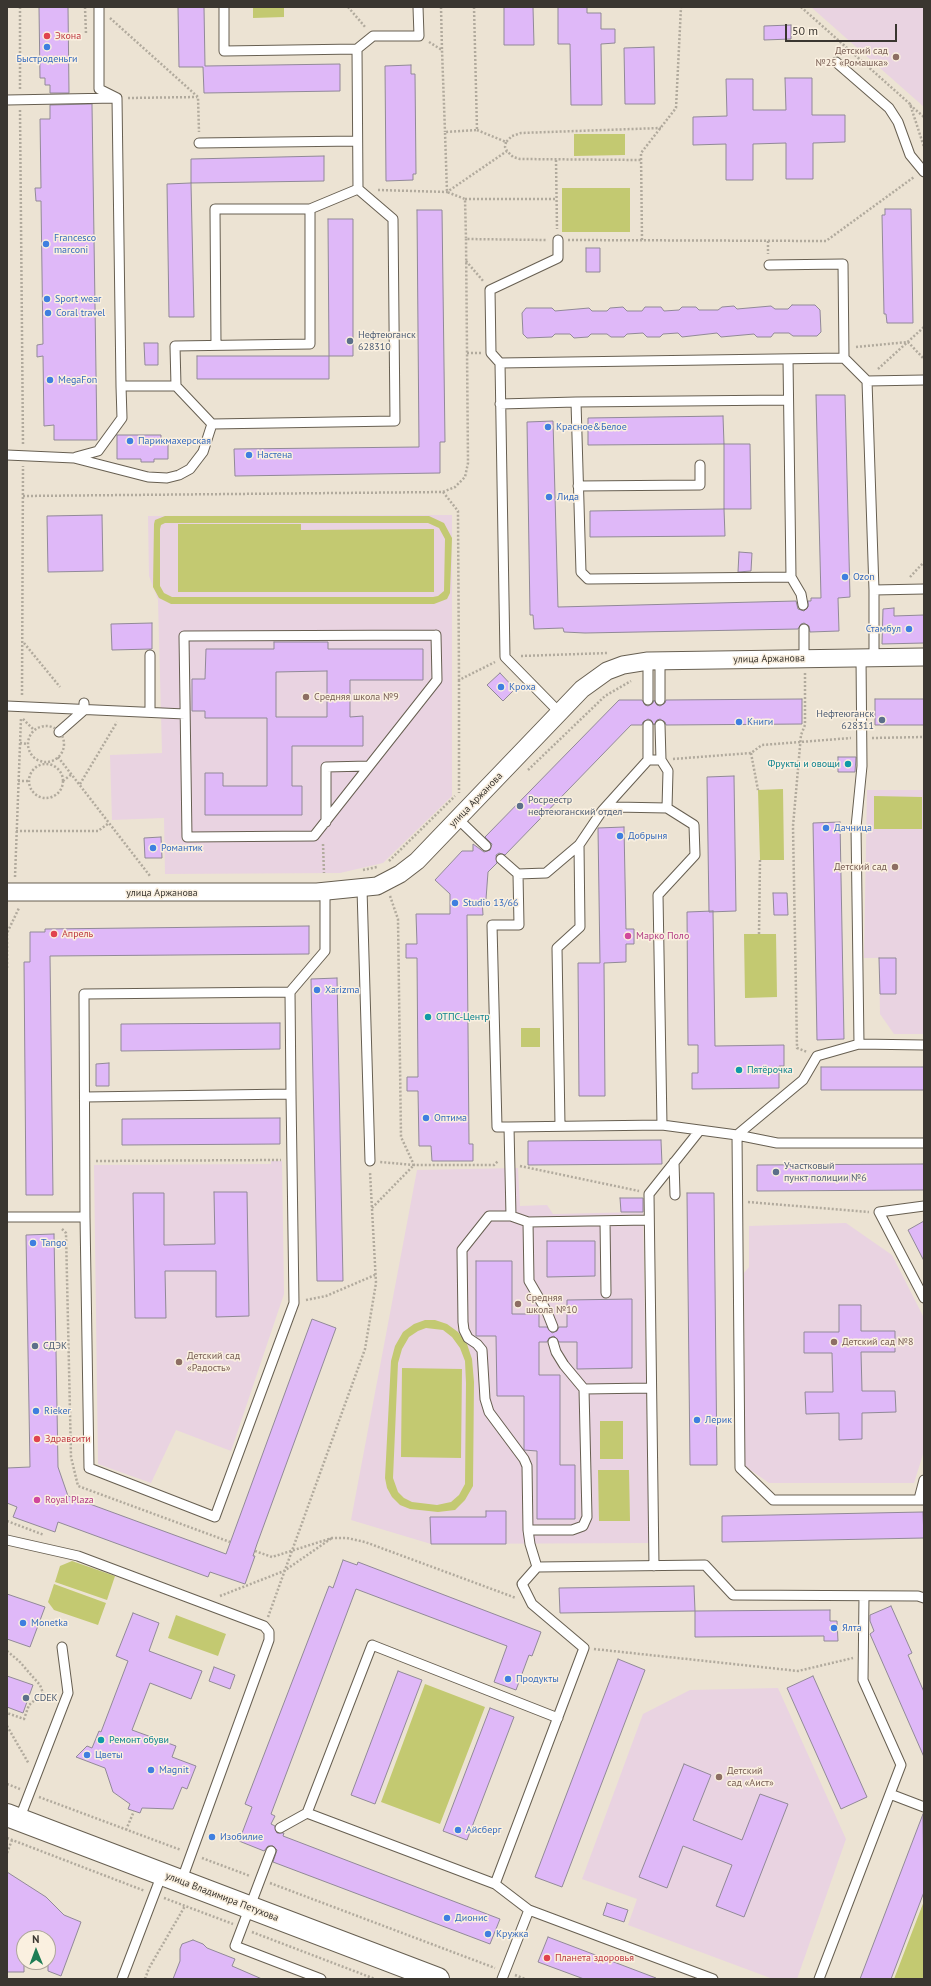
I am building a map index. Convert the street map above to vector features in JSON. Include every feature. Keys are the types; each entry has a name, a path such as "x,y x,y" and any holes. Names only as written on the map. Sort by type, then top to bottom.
{"main road":[{"name":"улица Владимира Петухова","path":"13,1817 434,1978"}],"street":[{"name":"улица Аржанова","path":"11,885 324,892 362,889 377,886 400,874 416,861 582,690 607,671 623,665 654,661 805,665 868,658 924,657"}],"lane":[{"path":"98,7 99,89 117,98"},
{"path":"224,7 224,51 357,49 373,36 419,36 418,7"},
{"path":"310,209 310,344 175,346 176,386 212,424 395,421 393,219 358,189 357,49"},
{"path":"836,62 889,108 898,122 910,155 923,171"},
{"path":"7,100 117,98"},
{"path":"74,458 98,451 122,418 117,98"},
{"path":"199,143 358,141"},
{"path":"216,345 215,210 310,209 358,189"},
{"path":"558,240 558,258 490,290 491,353 500,363 505,657 560,713"},
{"path":"769,265 843,264 844,358 867,381 874,590 862,738 862,766 856,827 859,1044"},
{"path":"500,363 844,358"},
{"path":"788,359 791,577 801,594 803,605"},
{"path":"867,381 924,380"},
{"path":"121,386 176,386"},
{"path":"500,404 788,400"},
{"path":"576,402 581,572 588,579 791,577"},
{"path":"7,455 74,458 148,477 167,478 179,475 190,469 203,452 212,424"},
{"path":"578,486 700,485 700,465"},
{"path":"874,590 924,589"},
{"path":"804,629 805,665"},
{"path":"436,635 437,680 369,766 325,824 314,836 187,837 184,636 436,635"},
{"path":"150,655 150,712"},
{"path":"648,700 654,661"},
{"path":"654,661 660,700"},
{"path":"7,706 84,706 123,711 185,714"},
{"path":"59,732 84,706"},
{"path":"501,859 518,874 546,873 579,845 602,811 648,760 648,725"},
{"path":"660,725 660,760 668,771 668,808"},
{"path":"648,760 660,760"},
{"path":"325,824 326,766 369,766"},
{"path":"602,811 615,807 668,808 694,826 695,855 658,895 662,1125"},
{"path":"458,819 486,846"},
{"path":"560,1125 557,948 580,927 579,845"},
{"path":"518,874 519,925 492,925 497,1127 560,1125 662,1125 737,1135 777,1143 924,1143"},
{"path":"362,889 370,1161"},
{"path":"290,992 84,994 85,1217 89,1468 215,1517 294,1303 290,992 325,951 324,892"},
{"path":"737,1135 803,1080 817,1056 859,1044 924,1045"},
{"path":"85,1096 291,1094"},
{"path":"509,1126 511,1216"},
{"path":"654,1566 649,1194 700,1130"},
{"path":"737,1135 740,1468 773,1500 921,1499 924,1480"},
{"path":"674,1162 675,1195"},
{"path":"924,1206 879,1212 924,1298"},
{"path":"537,1567 528,1530 527,1466 524,1459 489,1412 485,1399 482,1350 477,1344 468,1338 464,1330 462,1250 489,1216 511,1216 528,1222 649,1220"},
{"path":"7,1217 85,1217"},
{"path":"605,1221 606,1293"},
{"path":"528,1222 529,1281 547,1312 553,1327"},
{"path":"528,1530 572,1530 583,1526 587,1517 584,1389 564,1365 556,1352 553,1342"},
{"path":"584,1389 651,1388"},
{"path":"7,1540 78,1556 264,1626 269,1632 269,1640 226,1750 172,1878 155,1894 122,1979"},
{"path":"495,1884 584,1648 532,1604 522,1584 537,1567 705,1565 733,1595 918,1596 924,1598"},
{"path":"819,1979 901,1765 863,1680 864,1596"},
{"path":"280,1828 307,1812 372,1645 558,1718"},
{"path":"13,1817 36,1776 68,1694 62,1647"},
{"path":"890,1794 924,1807"},
{"path":"307,1812 495,1884 529,1910 713,1979"},
{"path":"271,1850 235,1946 321,1979"},
{"path":"502,1979 529,1910"}],"path":[{"path":"11,885 16,831 22,717 23,643 20,7"},
{"path":"98,7 198,97 199,143"},
{"path":"348,7 373,36"},
{"path":"441,7 446,192"},
{"path":"474,7 477,130"},
{"path":"642,240 641,153 676,108 681,7"},
{"path":"801,7 924,117"},
{"path":"419,36 442,50"},
{"path":"117,98 198,97"},
{"path":"910,104 924,147"},
{"path":"641,160 520,159 513,157 505,147 506,142 512,136 520,133 661,128"},
{"path":"445,132 477,130 506,142"},
{"path":"446,192 507,151"},
{"path":"556,160 558,240"},
{"path":"466,239 826,242 923,171"},
{"path":"358,189 446,192 466,199 557,199"},
{"path":"23,496 443,492 455,487 465,477 468,464 466,199"},
{"path":"768,241 769,265"},
{"path":"466,261 490,290"},
{"path":"908,342 924,359"},
{"path":"23,643 60,687"},
{"path":"805,665 805,725 800,741 793,826 798,1048 817,1056"},
{"path":"459,680 459,793"},
{"path":"58,757 80,784 123,711"},
{"path":"22,717 34,730"},
{"path":"46,726 52,726 59,732 64,740 64,746 58,757 53,760 40,761 31,753 28,744 30,735 34,730 46,726"},
{"path":"660,760 751,753 762,746 800,741 924,737"},
{"path":"20,743 28,744"},
{"path":"751,753 758,790"},
{"path":"47,764 57,769 60,773 62,781 61,789 57,793 47,798 42,798 33,792 29,782 32,771 41,765 47,764"},
{"path":"62,781 72,774"},
{"path":"18,781 29,782"},
{"path":"16,831 98,831 109,823"},
{"path":"324,873 325,824"},
{"path":"759,934 760,860"},
{"path":"388,892 398,919 401,1137 414,1165"},
{"path":"7,968 7,933 20,907"},
{"path":"494,1165 509,1151"},
{"path":"85,1161 292,1160"},
{"path":"264,1626 365,1349 376,1283 370,1161 414,1165 510,1164 649,1194"},
{"path":"372,1208 414,1165"},
{"path":"738,1201 879,1212"},
{"path":"294,1303 326,1296 375,1275"},
{"path":"7,1522 52,1538"},
{"path":"216,1598 284,1571 332,1538"},
{"path":"255,1550 272,1557 332,1538 347,1538 365,1542 532,1604"},
{"path":"584,1648 798,1671 863,1655"},
{"path":"7,1651 19,1661 40,1685 43,1693 29,1705 24,1719 7,1713"},
{"path":"7,1726 36,1776"},
{"path":"126,1830 134,1811"},
{"path":"7,1838 375,1979"},
{"path":"7,1853 12,1840"},
{"path":"145,1979 149,1968 185,1906"}],"shaded area":[{"name":"Детский сад №25 «Ромашка»","path":"811,7 924,7 924,107"},
{"name":"Средняя школа №9","path":"452,515 452,796 383,863 340,873 165,874 164,818 112,820 110,755 162,753 158,600 149,576 148,516"},
{"name":"Детский сад","path":"867,790 924,790 924,1034 894,1034 880,1014 879,958 864,958"},
{"name":"Детский сад «Радость»","path":"271,1161 282,1161 284,1294 231,1451 176,1430 151,1483 98,1464 94,1165 271,1164"},
{"name":"Средняя школа №10","path":"518,1168 520,1206 547,1205 553,1214 643,1212 649,1543 431,1544 351,1520 417,1170"},
{"name":"Детский сад №8","path":"846,1223 892,1255 924,1318 924,1451 914,1483 769,1483 745,1466 744,1273 749,1267 749,1226"},
{"name":"Детский сад «Аист»","path":"778,1688 846,1839 797,1979 773,1979 628,1925 637,1899 582,1879 643,1714 690,1690"}],"green space":[{"path":"253,7 284,7 284,17 253,18"},
{"path":"574,134 625,134 625,155 574,156"},
{"path":"562,188 630,188 630,232 562,232"},
{"path":"165,516 429,516 444,523 452,538 450,593 447,599 434,604 171,604 159,598 153,587 155,520","holes":["165,523 428,523 439,528 445,539 444,591 438,596 172,597 164,593 160,586 160,529 161,525"]},
{"path":"178,524 301,524 301,530 434,529 434,592 178,592"},
{"path":"783,789 784,860 760,860 758,790"},
{"path":"874,796 922,797 922,829 874,829"},
{"path":"744,934 776,934 777,997 745,998"},
{"path":"521,1028 540,1028 540,1047 521,1047"},
{"path":"425,1320 435,1320 447,1324 458,1332 467,1344 472,1359 474,1382 473,1486 465,1500 455,1510 438,1512 410,1509 400,1505 392,1497 387,1488 385,1478 391,1361 395,1346 403,1332 414,1324","holes":["426,1328 443,1330 452,1337 460,1348 465,1361 465,1484 459,1495 451,1502 437,1505 412,1502 404,1498 398,1492 393,1478 398,1363 402,1349 409,1337 418,1331"]},
{"path":"402,1368 462,1369 461,1458 401,1457"},
{"path":"600,1421 623,1421 623,1459 600,1459"},
{"path":"598,1470 629,1470 630,1521 599,1521"},
{"path":"72,1561 115,1576 107,1600 55,1582 60,1566"},
{"path":"54,1584 106,1603 98,1625 54,1610 48,1602"},
{"path":"176,1615 226,1634 218,1656 168,1638"},
{"path":"425,1684 485,1707 440,1824 381,1802"},
{"path":"924,1901 924,1979 894,1979"}],"building":[{"path":"39,7 68,7 69,93 50,93 50,85 45,85 45,78 40,78"},
{"path":"178,7 204,7 205,66 340,64 340,91 204,93 203,67 179,67"},
{"path":"504,7 533,7 534,45 504,45"},
{"path":"558,7 587,7 587,13 601,13 601,29 615,29 615,43 601,44 602,105 571,105 570,44 558,44"},
{"path":"791,25 791,39 764,40 764,26"},
{"path":"654,47 655,104 625,104 624,48"},
{"path":"411,65 411,74 415,74 416,174 413,174 413,180 386,181 385,66"},
{"path":"785,78 812,78 812,115 845,115 845,142 813,143 813,179 786,179 786,143 753,144 753,180 726,180 726,144 693,145 693,117 727,116 726,79 753,79 753,110 786,110"},
{"path":"92,104 97,440 54,440 54,425 44,426 43,356 37,357 37,345 43,344 41,201 36,201 35,188 41,188 40,119 50,119 50,105"},
{"path":"324,156 324,181 191,183 191,159"},
{"path":"191,183 194,317 169,317 167,184"},
{"path":"885,209 911,209 913,323 887,323 886,314 884,314 882,215 885,215"},
{"path":"417,210 442,210 445,442 440,442 440,473 235,476 234,449 419,447"},
{"path":"328,219 353,219 353,356 329,356"},
{"path":"586,248 600,248 600,272 586,272"},
{"path":"792,305 815,305 820,310 821,332 817,336 793,336 789,333 774,333 771,337 757,337 754,334 721,337 717,333 682,337 678,333 663,334 660,337 647,337 643,333 627,334 624,337 611,337 607,334 591,334 588,337 574,338 570,334 555,334 552,337 527,338 523,334 522,313 526,308 552,308 555,311 589,308 592,311 607,311 610,308 623,307 627,311 642,311 645,307 661,307 664,311 679,310 682,307 696,307 699,310 718,310 722,307 734,306 737,309 771,306 775,309 788,309"},
{"path":"144,343 158,343 158,365 145,365"},
{"path":"197,356 329,356 329,379 197,379"},
{"path":"816,395 845,395 850,597 838,598 839,631 810,632 809,626 804,623 801,624 798,629 585,633 564,632 563,628 534,629 533,615 530,615 527,422 553,421 558,607 796,601 798,609 804,611 808,607 808,601 811,601 811,598 821,598"},
{"path":"723,416 724,444 588,445 588,418"},
{"path":"117,435 161,435 161,441 168,441 168,459 154,459 154,462 141,462 141,459 117,459"},
{"path":"724,444 750,444 751,509 724,509"},
{"path":"724,509 725,536 590,537 590,511"},
{"path":"102,515 103,571 48,572 47,516"},
{"path":"739,552 752,553 751,571 738,572"},
{"name":"Стамбул","path":"894,608 894,616 924,615 924,643 882,644 883,609"},
{"path":"152,623 152,649 112,650 111,624"},
{"path":"274,642 328,642 328,649 423,649 423,680 350,680 350,717 363,716 363,746 292,746 292,786 302,786 302,815 205,815 205,773 223,773 223,786 267,786 267,718 205,718 205,711 192,711 192,679 205,679 206,649 274,649","holes":["327,671 327,717 276,717 276,672"]},
{"name":"Кроха","path":"500,673 515,689 503,701 487,685"},
{"path":"802,699 802,724 666,725 665,722 660,719 657,720 654,725 651,720 648,719 643,722 642,725 631,725 505,855 499,853 496,855 497,863 488,872 486,899 482,899 483,915 467,915 469,1144 473,1144 473,1161 432,1161 431,1146 419,1146 418,1091 407,1091 407,1077 418,1077 417,958 406,958 406,944 417,944 416,914 450,914 450,894 435,880 462,851 473,851 473,844 484,852 490,850 492,844 485,837 619,700 642,700 645,705 648,706 653,703 654,700 657,705 660,706 665,703 666,700"},
{"path":"875,699 924,699 924,725 875,725"},
{"name":"Фрукты и овощи","path":"838,757 856,757 855,772 838,772"},
{"path":"734,776 736,911 709,912 707,777"},
{"path":"840,822 844,1039 817,1040 813,823"},
{"path":"624,827 626,929 634,929 634,944 626,944 626,962 604,963 605,1096 579,1096 578,963 600,963 598,828"},
{"name":"Романтик","path":"161,837 162,858 145,858 144,838"},
{"path":"773,893 787,893 788,915 774,915"},
{"path":"713,911 715,1046 784,1045 784,1066 779,1066 779,1088 692,1089 692,1073 698,1073 698,1045 688,1045 687,912"},
{"path":"309,926 309,954 50,956 53,1195 26,1195 24,962 30,962 30,932 45,932 45,929"},
{"path":"879,958 896,958 896,994 880,994"},
{"path":"337,978 343,1281 317,1281 311,979"},
{"path":"280,1023 280,1049 121,1051 121,1024"},
{"path":"109,1063 109,1086 96,1086 96,1064"},
{"path":"821,1067 924,1067 924,1090 821,1090"},
{"path":"280,1118 280,1144 122,1145 122,1119"},
{"path":"661,1140 662,1164 528,1165 528,1141"},
{"path":"924,1164 924,1190 757,1191 757,1165"},
{"path":"214,1192 247,1192 249,1316 216,1317 216,1271 165,1271 166,1318 135,1318 133,1193 164,1193 164,1245 215,1244"},
{"path":"687,1193 714,1193 717,1465 690,1465"},
{"path":"620,1198 643,1198 643,1212 621,1212"},
{"path":"924,1221 924,1261 908,1230"},
{"path":"54,1234 58,1467 68,1496 226,1554 312,1319 336,1328 257,1544 253,1556 255,1556 245,1584 210,1572 208,1577 58,1522 55,1532 13,1517 17,1507 7,1503 7,1468 30,1467 26,1235"},
{"path":"547,1241 595,1241 595,1276 547,1277"},
{"path":"476,1261 512,1261 512,1314 539,1314 539,1327 547,1327 552,1333 557,1331 559,1327 567,1327 567,1300 632,1299 632,1368 577,1369 577,1342 559,1342 554,1336 549,1338 547,1342 539,1342 539,1375 560,1375 560,1465 575,1465 575,1519 537,1519 537,1451 524,1450 524,1396 497,1396 496,1336 476,1336"},
{"path":"839,1305 861,1305 861,1331 895,1331 895,1352 861,1352 862,1391 895,1391 896,1412 862,1413 862,1439 839,1440 839,1413 806,1414 805,1392 833,1392 832,1353 804,1353 804,1332 839,1332"},
{"path":"486,1511 506,1511 506,1544 431,1544 430,1517 486,1517"},
{"path":"923,1512 924,1538 722,1542 722,1516"},
{"path":"343,1560 357,1565 358,1562 541,1632 532,1656 529,1655 516,1690 494,1682 507,1646 356,1589 271,1814 275,1816 271,1824 275,1826 277,1833 284,1833 283,1836 500,1919 490,1944 273,1862 277,1850 273,1846 268,1846 264,1851 239,1841 252,1807 245,1804 329,1586 333,1588"},
{"path":"694,1586 695,1611 560,1613 559,1588"},
{"name":"Monetka","path":"7,1594 45,1607 30,1647 7,1639"},
{"path":"891,1606 912,1653 908,1655 924,1692 924,1757 870,1634 874,1631 870,1621 870,1615"},
{"path":"830,1610 830,1621 837,1621 838,1641 824,1641 824,1636 695,1637 695,1611"},
{"path":"133,1613 159,1623 149,1651 202,1671 191,1699 150,1683 132,1730 176,1746 172,1757 196,1766 187,1789 182,1787 173,1809 142,1808 140,1813 128,1809 130,1804 113,1792 105,1768 76,1757 87,1746 92,1748 99,1731 101,1732 128,1661 116,1656"},
{"path":"618,1659 645,1670 562,1887 535,1877"},
{"path":"214,1667 235,1675 230,1689 209,1681"},
{"path":"398,1671 422,1680 375,1804 351,1795"},
{"path":"7,1676 33,1685 23,1713 7,1707"},
{"path":"813,1676 867,1797 841,1809 787,1688"},
{"path":"490,1708 514,1717 467,1840 443,1831"},
{"path":"684,1764 711,1775 693,1820 742,1840 760,1794 788,1804 744,1917 716,1906 732,1865 683,1846 667,1888 639,1877"},
{"path":"923,1814 924,1892 891,1979 860,1979"},
{"path":"7,1872 46,1897 64,1915 81,1922 61,1976 48,1971 56,1970 56,1930 16,1930 16,1970 24,1970 24,1972 7,1972"},
{"path":"607,1903 628,1910 624,1922 603,1915"},
{"path":"548,1937 656,1979 584,1979 538,1962"},
{"path":"193,1940 203,1944 207,1948 235,1959 232,1966 262,1979 173,1979 180,1961 180,1949 182,1944"}],"place":[{"name":"Экона","path":"47,36"},
{"name":"Быстроденьги","path":"47,47"},
{"name":"Детский сад №25 «Ромашка»","path":"896,57"},
{"name":"Francesco marconi","path":"46,244"},
{"name":"Sport wear","path":"47,299"},
{"name":"Coral travel","path":"48,313"},
{"name":"Нефтеюганск 628310","path":"350,341"},
{"name":"MegaFon","path":"50,380"},
{"name":"Красное&Белое","path":"548,427"},
{"name":"Парикмахерская","path":"130,441"},
{"name":"Настена","path":"249,455"},
{"name":"Лида","path":"549,497"},
{"name":"Ozon","path":"845,577"},
{"name":"Стамбул","path":"909,629"},
{"name":"Кроха","path":"501,687"},
{"name":"Средняя школа №9","path":"306,697"},
{"name":"Нефтеюганск 628311","path":"882,720"},
{"name":"Книги","path":"739,722"},
{"name":"Фрукты и овощи","path":"848,764"},
{"name":"Росреестр нефтеюганский отдел","path":"520,806"},
{"name":"Дачница","path":"826,828"},
{"name":"Добрыня","path":"620,836"},
{"name":"Романтик","path":"153,848"},
{"name":"Детский сад","path":"895,867"},
{"name":"Studio 13/66","path":"455,903"},
{"name":"Апрель","path":"54,934"},
{"name":"Марко Поло","path":"628,936"},
{"name":"Xarizma","path":"317,990"},
{"name":"ОТПС-Центр","path":"428,1017"},
{"name":"Пятёрочка","path":"739,1070"},
{"name":"Оптима","path":"426,1118"},
{"name":"Участковый пункт полиции №6","path":"776,1172"},
{"name":"Tango","path":"33,1243"},
{"name":"Средняя школа №10","path":"518,1304"},
{"name":"Детский сад №8","path":"834,1342"},
{"name":"СДЭК","path":"35,1346"},
{"name":"Детский сад «Радость»","path":"179,1362"},
{"name":"Rieker","path":"36,1411"},
{"name":"Лерик","path":"697,1420"},
{"name":"Здравсити","path":"37,1439"},
{"name":"Royal Plaza","path":"37,1500"},
{"name":"Monetka","path":"23,1623"},
{"name":"Ялта","path":"834,1628"},
{"name":"Продукты","path":"508,1679"},
{"name":"CDEK","path":"26,1698"},
{"name":"Ремонт обуви","path":"101,1740"},
{"name":"Цветы","path":"87,1755"},
{"name":"Magnit","path":"151,1770"},
{"name":"Детский сад «Аист»","path":"719,1777"},
{"name":"Айсберг","path":"458,1830"},
{"name":"Изобилие","path":"212,1837"},
{"name":"Дионис","path":"447,1918"},
{"name":"Кружка","path":"488,1934"},
{"name":"Планета здоровья","path":"547,1958"}]}
